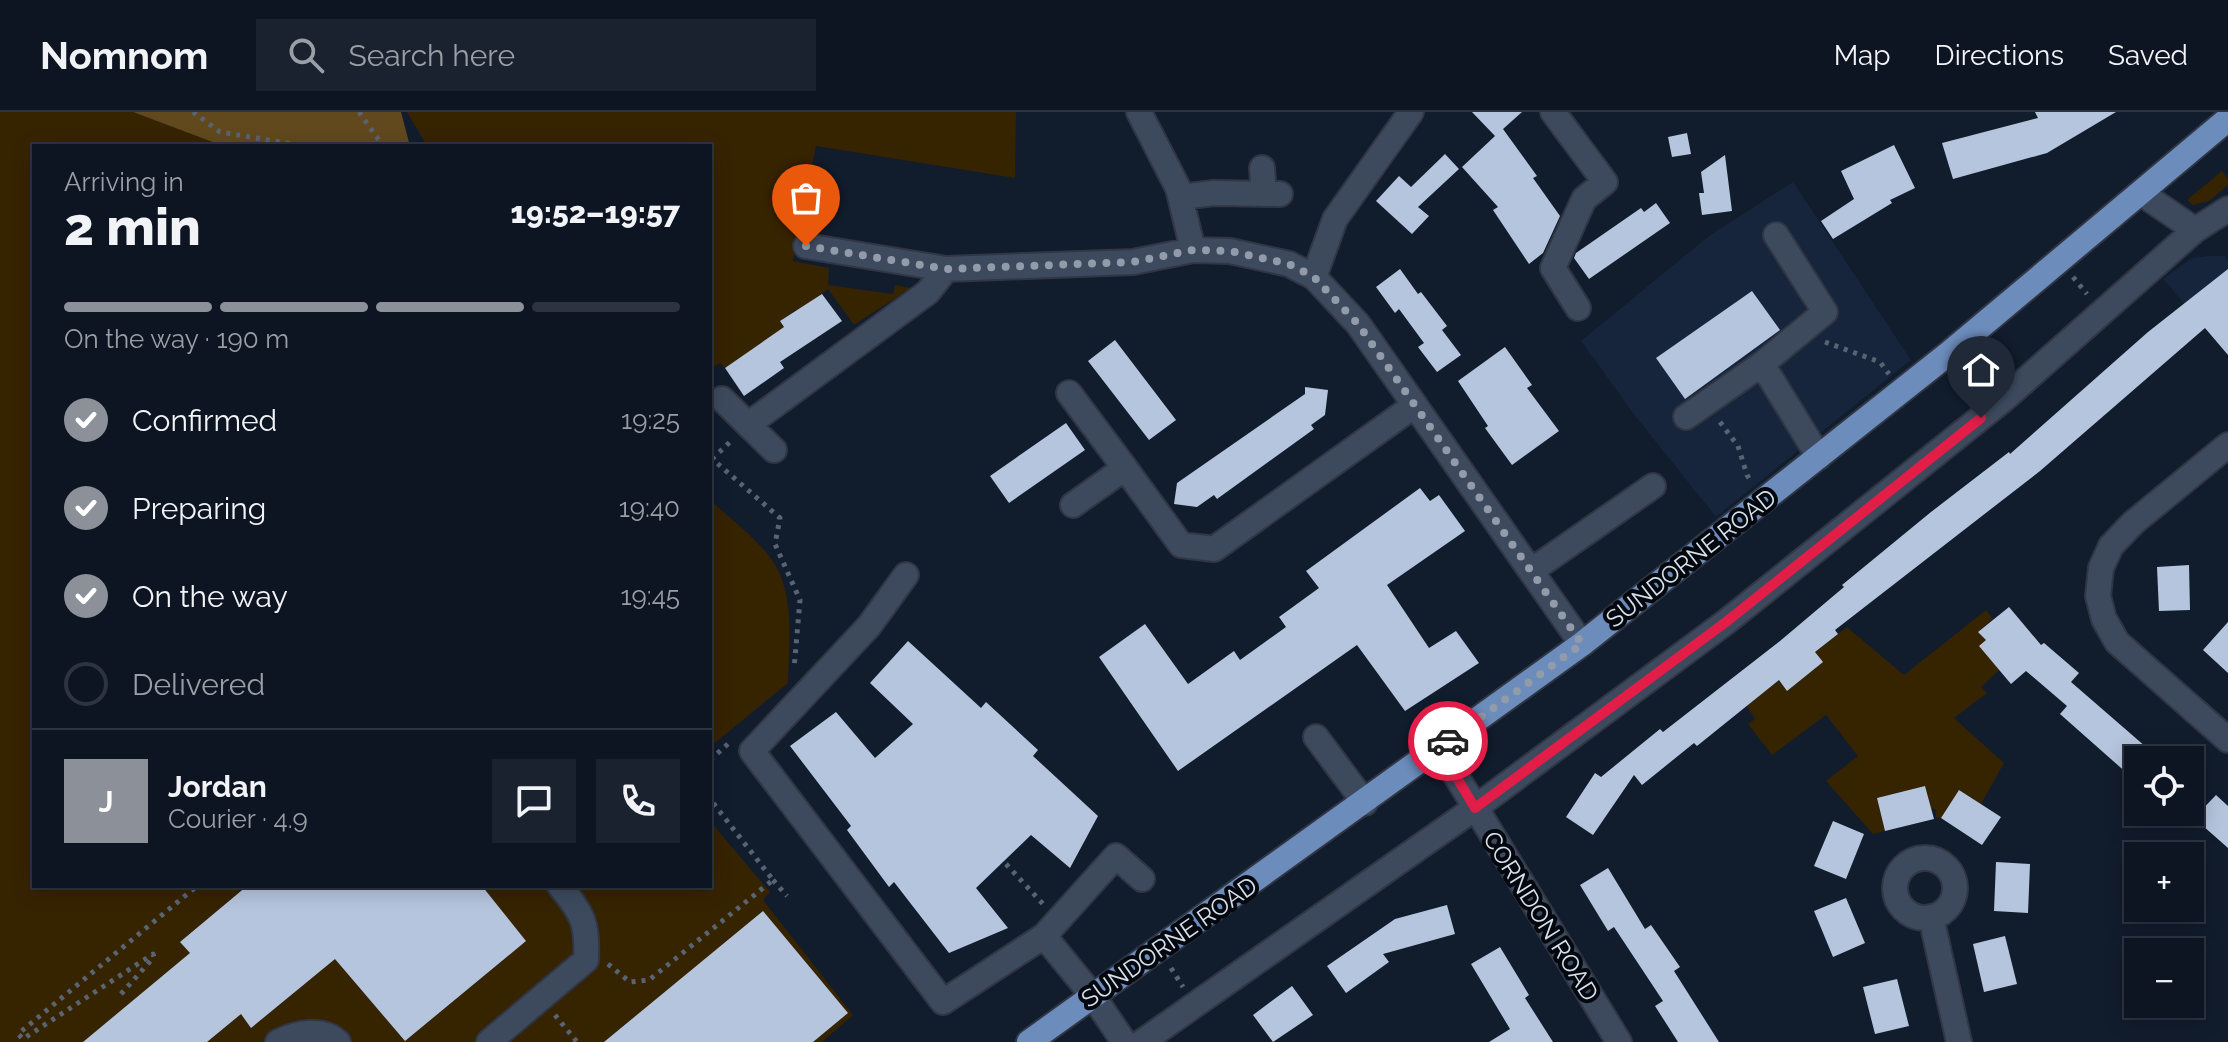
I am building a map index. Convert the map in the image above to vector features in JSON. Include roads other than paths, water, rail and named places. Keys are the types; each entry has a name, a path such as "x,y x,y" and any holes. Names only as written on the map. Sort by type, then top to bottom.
{"main road":[{"name":"SUNDORNE ROAD","path":"1029,1042 1582,644 1901,391 2228,119"}],"street":[{"path":"1139,112 1181,197 1193,250"},
{"path":"1314,277 1335,219 1411,112"},
{"path":"1553,112 1605,182 1584,199 1553,268 1578,308"},
{"path":"1181,197 1214,193 1272,194 1262,168"},
{"path":"2141,193 2195,230"},
{"path":"1142,1042 1475,808 1738,612 2004,399 2195,230 2225,217"},
{"path":"1686,417 1762,364 1825,312 1776,235"},
{"path":"806,246 946,269 1133,262 1193,250 1230,251 1289,264 1314,277 1358,324 1582,644"},
{"path":"749,424 928,292 946,269"},
{"path":"1762,364 1819,457"},
{"path":"1069,393 1181,545 1214,549 1415,405"},
{"path":"722,399 774,450"},
{"path":"2228,445 2133,523 2111,546 2101,568 2098,596 2104,619 2117,642 2228,740"},
{"path":"1073,505 1125,468"},
{"path":"1531,571 1653,486"},
{"path":"906,575 869,626 752,751 943,1002 1044,936 1116,856 1142,879"},
{"path":"1316,737 1365,803"},
{"name":"CORNDON ROAD","path":"1439,748 1619,1042"},
{"path":"489,1042 586,960 587,932 575,905 562,888"},
{"path":"1931,917 1959,1042"},
{"path":"1044,936 1093,996 1124,1042"},
{"path":"278,1042 309,1032 334,1038 338,1042"}]}
